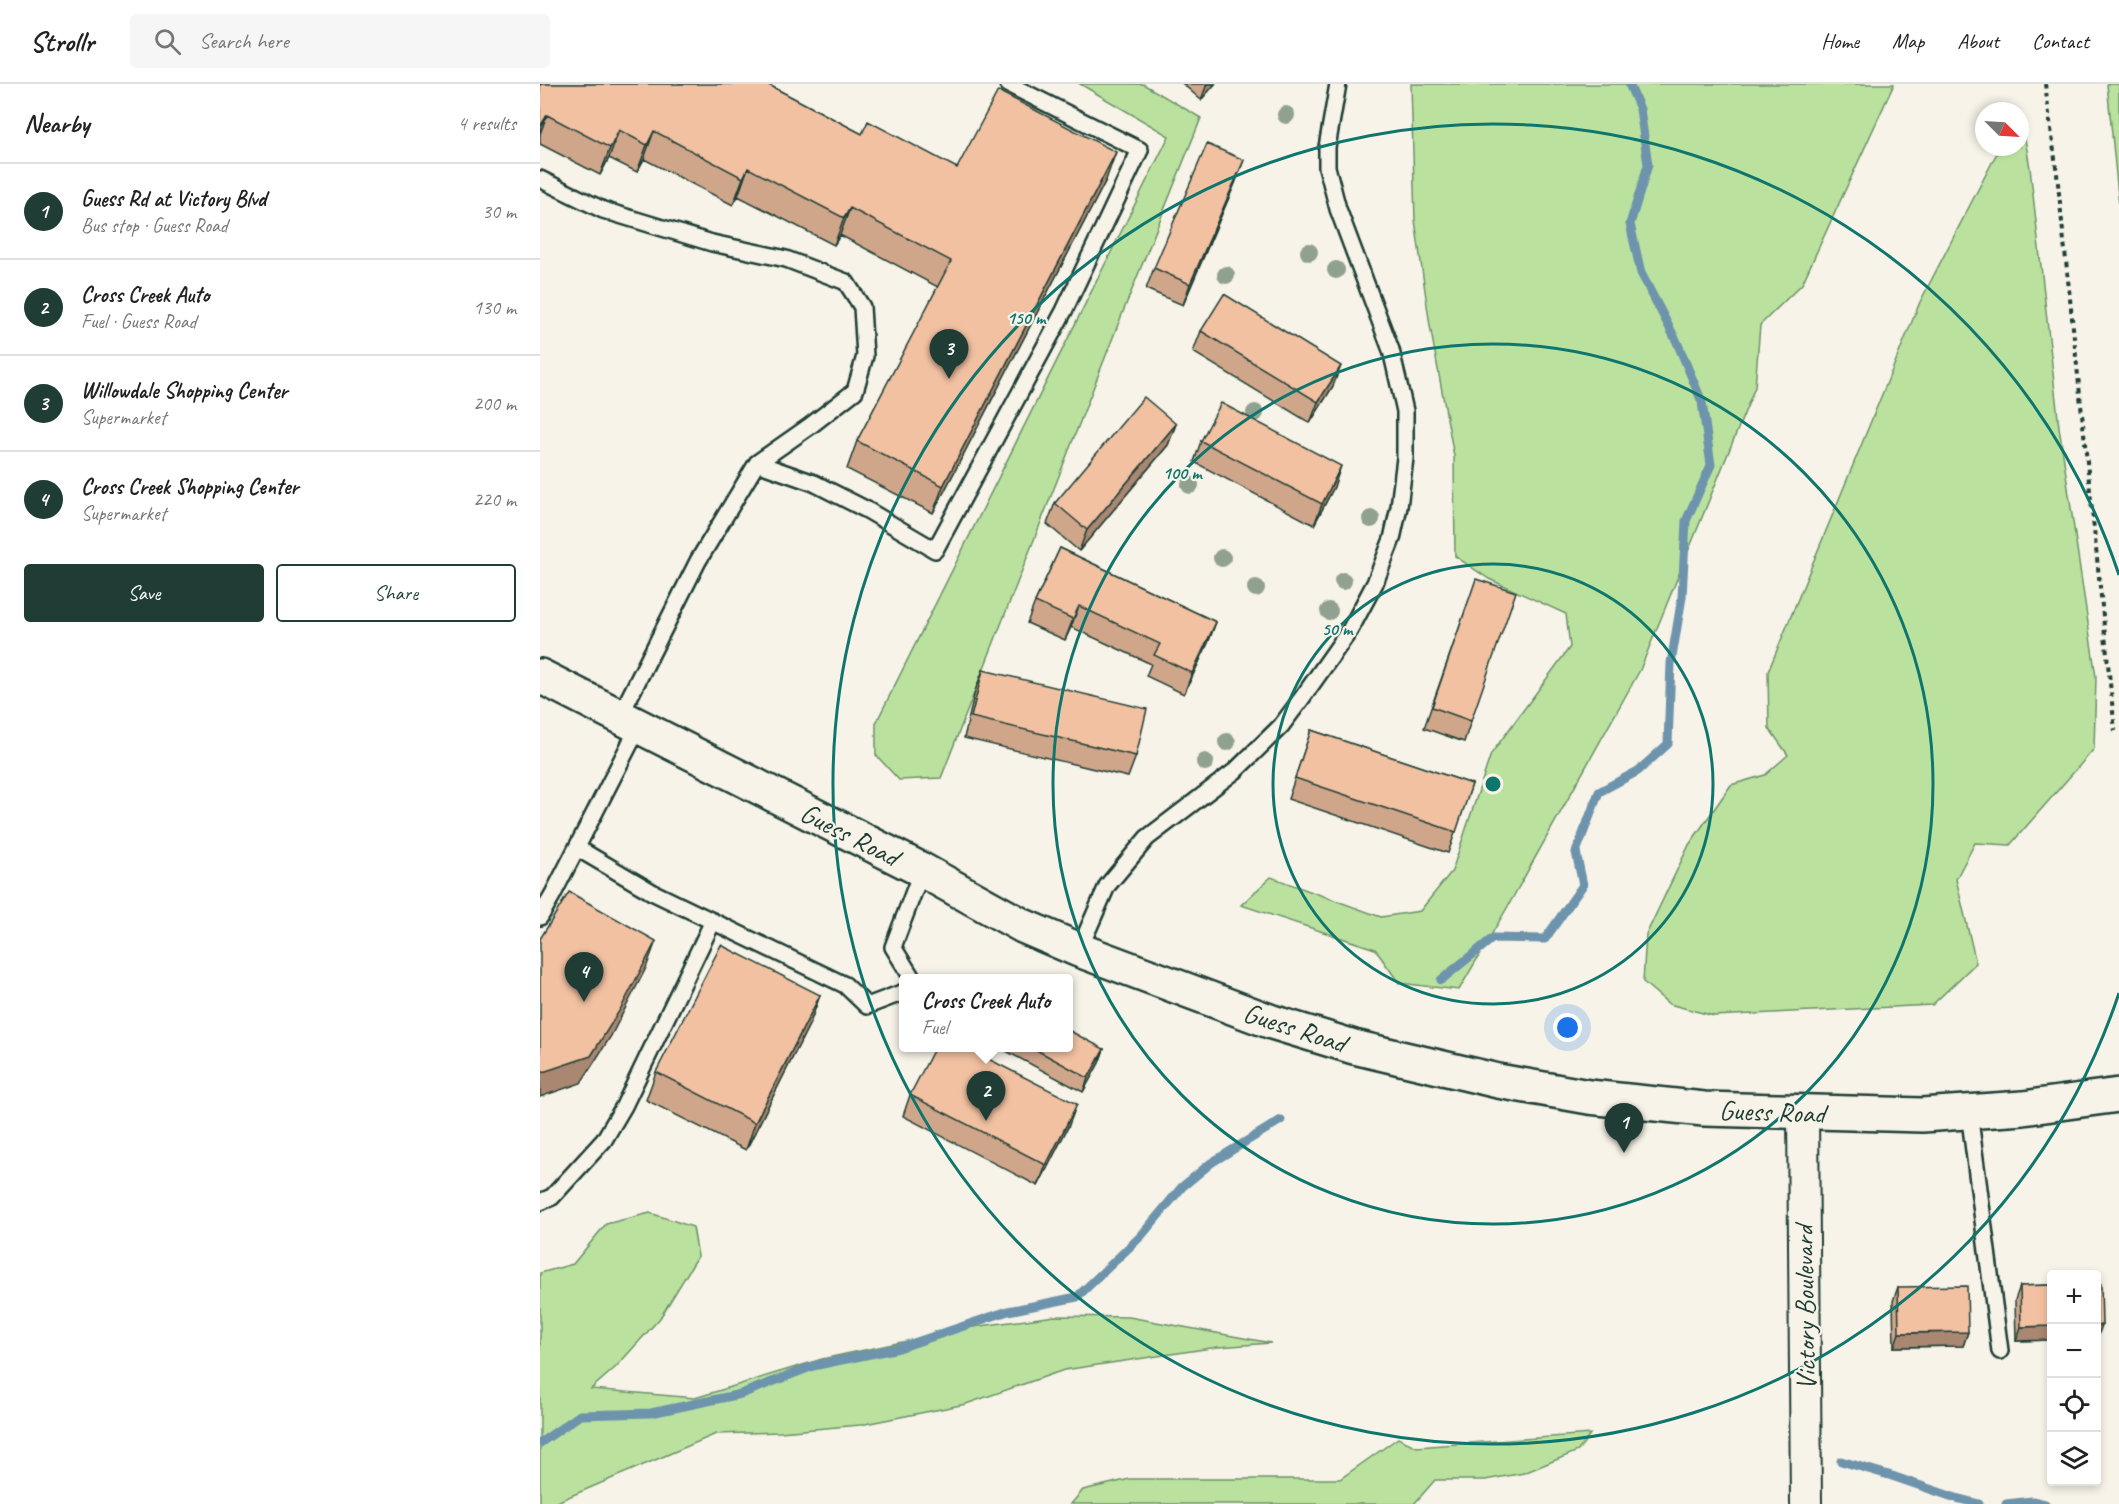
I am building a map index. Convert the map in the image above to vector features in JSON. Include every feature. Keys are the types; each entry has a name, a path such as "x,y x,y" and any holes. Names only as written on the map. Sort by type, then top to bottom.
{"main road":[{"name":"Guess Road","path":"540,676 922,870 1023,926 1079,950 1282,1025 1354,1047 1488,1079 1589,1097 1704,1109 1922,1115 2023,1108 2119,1095"}],"street":[{"name":"Victory Boulevard","path":"1803,1112 1806,1504"}],"lane":[{"path":"757,463 814,483 867,510 935,550 1064,311 1140,150 1008,84"},
{"path":"1079,950 1107,886 1146,838 1235,771 1281,726 1350,630 1375,583 1392,539 1399,507 1405,458 1405,411 1391,350 1338,209 1327,167 1327,147 1338,84"},
{"path":"540,179 603,210 712,243 786,259 846,282 862,307 865,356 855,391 757,463 698,561 577,848 540,917"},
{"path":"577,848 652,892 845,985 867,1006 899,994"},
{"path":"910,974 893,947 922,870"},
{"path":"540,1202 552,1197 604,1140 624,1106 713,921"},
{"path":"1970,1112 2000,1351"}],"path":[{"path":"2045,84 2057,174 2115,731"}],"green space":[{"path":"1080,84 1143,84 1201,118 941,778 899,780 876,755 876,723 1169,136"},
{"path":"1411,84 1894,84 1802,284 1760,325 1755,387 1640,670 1459,990 1399,983 1375,949 1241,905 1271,877 1381,917 1420,911 1452,871 1491,754 1570,647 1566,614 1489,579 1455,556 1454,456 1430,326 1415,220"},
{"path":"2107,84 2119,84 2119,205"},
{"path":"1995,156 2028,156 2059,427 2096,677 2094,749 2010,845 1975,843 1956,879 1976,963 1932,1005 1714,1016 1669,1004 1643,982 1646,935 1689,845 1731,785 1765,775 1788,755 1769,728 1768,672 1920,302"},
{"path":"650,1213 693,1227 698,1256 660,1318 616,1367 591,1389 695,1398 822,1359 973,1327 1055,1316 1129,1317 1271,1343 1218,1347 1064,1370 966,1404 860,1425 780,1432 716,1434 552,1504 540,1504 540,1273 573,1264 606,1224"},
{"path":"1590,1434 1578,1451 1524,1473 1485,1480 1435,1480 1414,1504 1071,1504 1083,1490 1130,1479 1340,1479 1398,1438 1417,1447"}],"building":[{"path":"540,84 767,84 862,134 868,121 957,168 998,91 1116,152 943,486 857,441 951,261 850,208 844,218 748,168 743,178 654,131 647,145 619,130 610,148 547,115 540,127"},
{"path":"1207,144 1244,160 1190,284 1154,268"},
{"path":"1224,294 1341,366 1318,402 1201,331"},
{"path":"1144,397 1176,424 1087,530 1055,503"},
{"path":"1221,403 1341,466 1322,504 1201,441"},
{"path":"1060,548 1216,622 1192,673 1154,655 1160,644 1079,606 1073,619 1035,602"},
{"path":"1476,579 1516,592 1471,721 1432,707"},
{"path":"983,670 1147,709 1136,756 971,717"},
{"path":"1311,730 1472,784 1456,832 1295,778"},
{"path":"569,892 656,941 621,1008 591,1056 540,1073 540,939"},
{"path":"721,945 820,995 755,1123 656,1072"},
{"path":"1073,1033 1104,1049 1088,1078 1040,1052 1073,1052"},
{"path":"932,1052 975,1052 1077,1104 1046,1165 910,1095"},
{"path":"2047,1285 2047,1326 2021,1327 2020,1286"},
{"path":"1967,1286 1968,1332 1899,1333 1898,1287"}],"waterway":[{"path":"1441,980 1493,938 1545,939 1583,885 1576,852 1599,792 1638,771 1668,744 1671,663 1682,597 1686,521 1711,465 1702,402 1677,342 1641,273 1630,224 1648,165 1640,109 1629,84"},
{"path":"540,1443 580,1415 651,1413 741,1394 813,1366 899,1348 1008,1311 1077,1297 1141,1236 1182,1187 1211,1163 1281,1120"},
{"path":"1841,1461 1979,1504"},
{"path":"2006,1504 2032,1501 2045,1504"}],"place":[{"name":"Willowdale Shopping Center","path":"949,379"},
{"name":"Cross Creek Shopping Center","path":"584,1002"},
{"name":"Cross Creek Auto","path":"986,1121"},
{"name":"Guess Rd at Victory Blvd","path":"1624,1153"}]}
